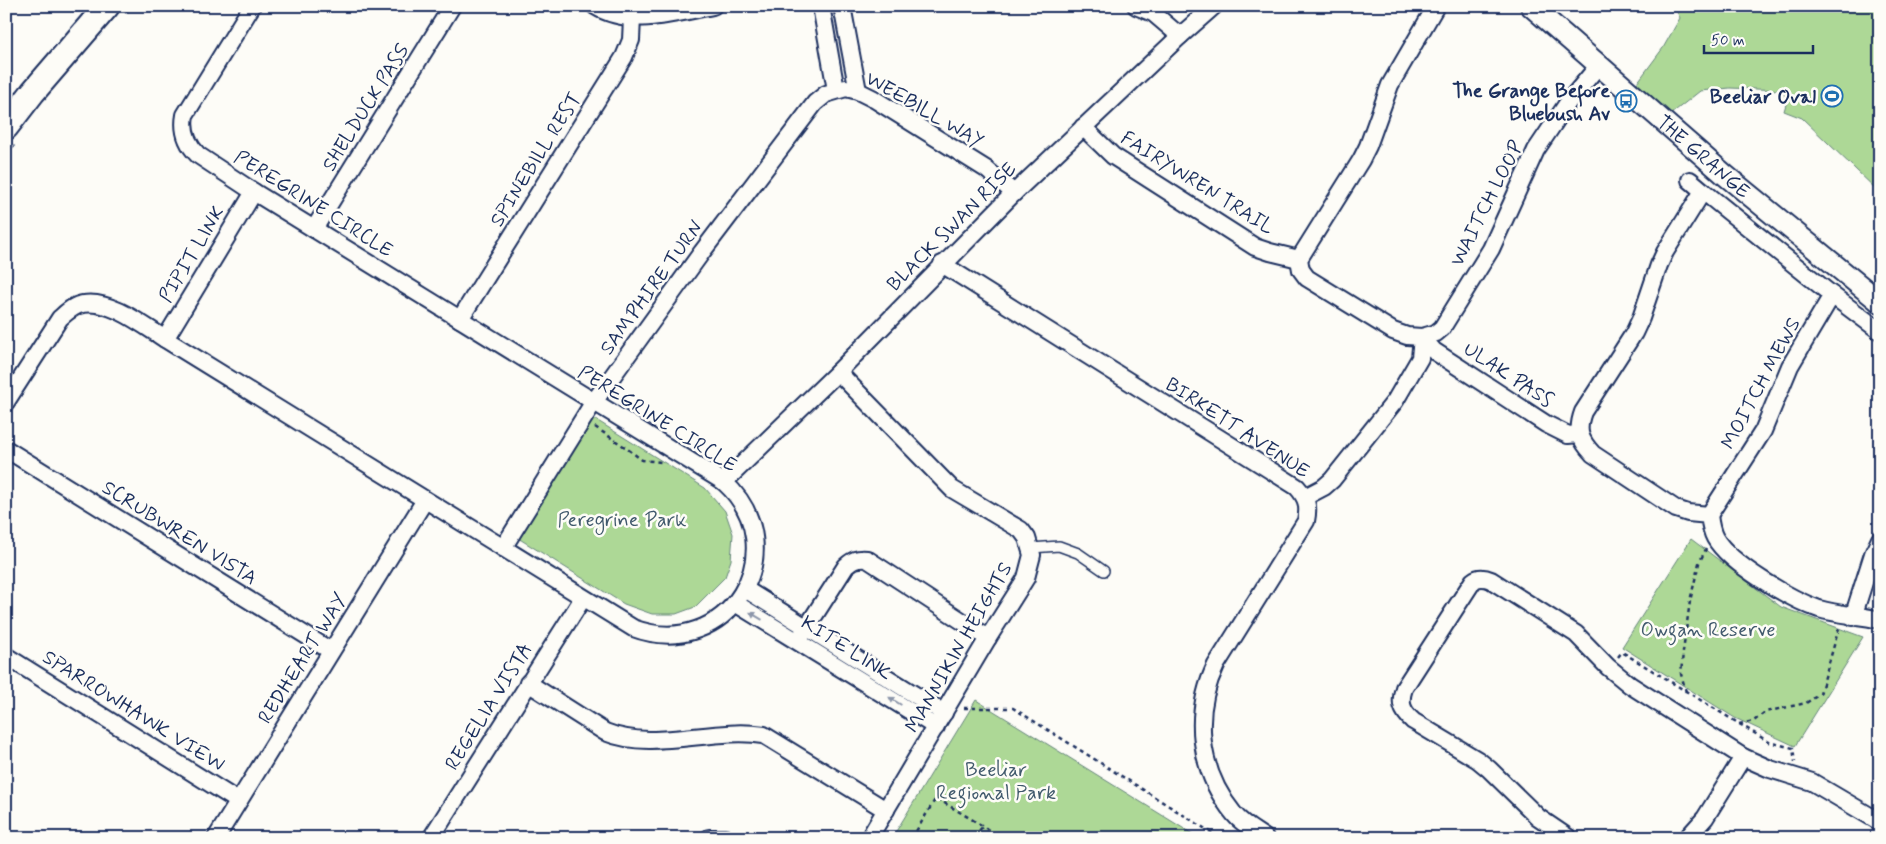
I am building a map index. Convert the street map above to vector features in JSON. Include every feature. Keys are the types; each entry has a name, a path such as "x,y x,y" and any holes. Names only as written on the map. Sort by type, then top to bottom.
{"main road":[{"path":"6,126 106,6"}],"street":[{"name":"PEREGRINE CIRCLE","path":"6,402 60,318 70,309 81,304 94,303 107,306 165,338 633,628 660,636 686,634 716,621 735,603 745,589 754,562 756,549 754,533 744,506 736,492 724,482 593,403 254,192 190,148 183,126 185,115 252,6"},
{"name":"SHELDUCK PASS","path":"314,229 452,6"},
{"path":"595,6 616,15 632,18 651,17 713,6"},
{"path":"822,6 836,90"},
{"path":"842,6 858,90"},
{"path":"1136,6 1153,13 1180,36"},
{"name":"BLACK SWAN RISE","path":"724,482 838,372 942,264 1014,193 1214,6"},
{"path":"1305,497 1324,488 1332,480 1395,401 1420,358 1422,337 1407,336 1393,331 1316,285 1303,275 1299,258 1361,160 1390,85 1436,6"},
{"name":"THE GRANGE","path":"1531,6 1725,175 1880,302"},
{"name":"SPINEBILL REST","path":"460,319 624,57 631,40 632,18"},
{"name":"WAITCH LOOP","path":"1422,337 1436,333 1442,328 1491,250 1536,150 1569,101 1599,65"},
{"name":"WEEBILL WAY","path":"836,90 846,88 858,90 986,169 1014,193"},
{"name":"SAMPHIRE TURN","path":"503,548 593,403 702,252 810,111 826,94 836,90"},
{"name":"FAIRYWREN TRAIL","path":"1083,127 1113,156 1255,247 1299,258"},
{"path":"1690,180 1832,296 1880,331"},
{"path":"1703,191 1665,252 1642,318 1634,333 1582,412 1579,434 1584,444 1593,454 1676,509 1688,513 1709,515 1711,531 1716,540 1755,575 1778,590 1800,602 1821,610 1880,620"},
{"name":"PIPIT LINK","path":"165,338 254,192"},
{"name":"BIRKETT AVENUE","path":"942,264 1297,487 1305,497 1308,510 1306,521 1216,665 1209,680 1201,716 1205,753 1212,776 1223,797 1235,815 1265,838"},
{"name":"MOITCH MEWS","path":"1709,515 1763,431 1790,366 1832,296"},
{"name":"ULAK PASS","path":"1422,337 1434,351 1546,424 1568,435 1579,434"},
{"name":"MANNIKIN HEIGHTS","path":"838,372 952,489 1021,530 1032,548 1026,578 988,638 869,838"},
{"name":"SCRUBWREN VISTA","path":"6,449 331,651"},
{"name":"REDHEART WAY","path":"216,838 425,500"},
{"path":"1853,616 1873,554 1880,539"},
{"path":"803,635 846,566 853,560 860,558 866,559 988,638"},
{"path":"1569,838 1538,817 1489,768 1413,721 1406,714 1402,706 1401,697 1404,688 1472,582 1481,578 1491,580 1576,634 1608,667 1630,685 1743,757 1770,770 1798,777 1826,789 1880,822"},
{"name":"KITE LINK","path":"745,589 803,635"},
{"name":"REGELIA VISTA","path":"431,838 582,598"},
{"name":"KITE LINK","path":"735,603 803,635 944,714"},
{"name":"SPARROWHAWK VIEW","path":"6,656 238,801"},
{"path":"528,683 605,732 617,737 642,740 741,734 764,735 886,810"},
{"path":"1687,838 1705,818 1743,757"},
{"path":"709,838 724,838"}],"lane":[{"path":"1032,548 1059,546 1078,553 1104,571"}],"path":[{"path":"1686,692 1681,674 1690,601 1699,563 1707,546 1716,540"},
{"path":"1739,724 1754,721 1766,712 1806,703 1820,694 1840,626"},
{"path":"1608,667 1622,652 1769,742 1792,748 1798,777"},
{"path":"944,714 966,709 1013,708 1220,838"},
{"path":"912,838 936,798 983,826 999,838"},
{"path":"972,838 983,826"},
{"path":"978,832 979,838"}],"green space":[{"name":"Beeliar Oval","path":"1674,6 1880,6 1880,193 1802,118 1784,111 1787,101 1782,90 1730,88 1700,91 1671,114 1637,83 1663,48 1680,18"},
{"name":"Peregrine Park","path":"593,418 705,488 725,511 733,534 731,560 725,577 695,607 676,614 652,614 624,604 518,538"},
{"name":"Owgan Reserve","path":"1691,539 1781,607 1863,637 1795,746 1735,718 1622,647"},
{"name":"Beeliar Regional Park","path":"976,700 1199,838 892,838"}],"place":[{"name":"Beeliar Oval","path":"1832,96"},
{"name":"The Grange Before Bluebush Av","path":"1626,101"}]}
